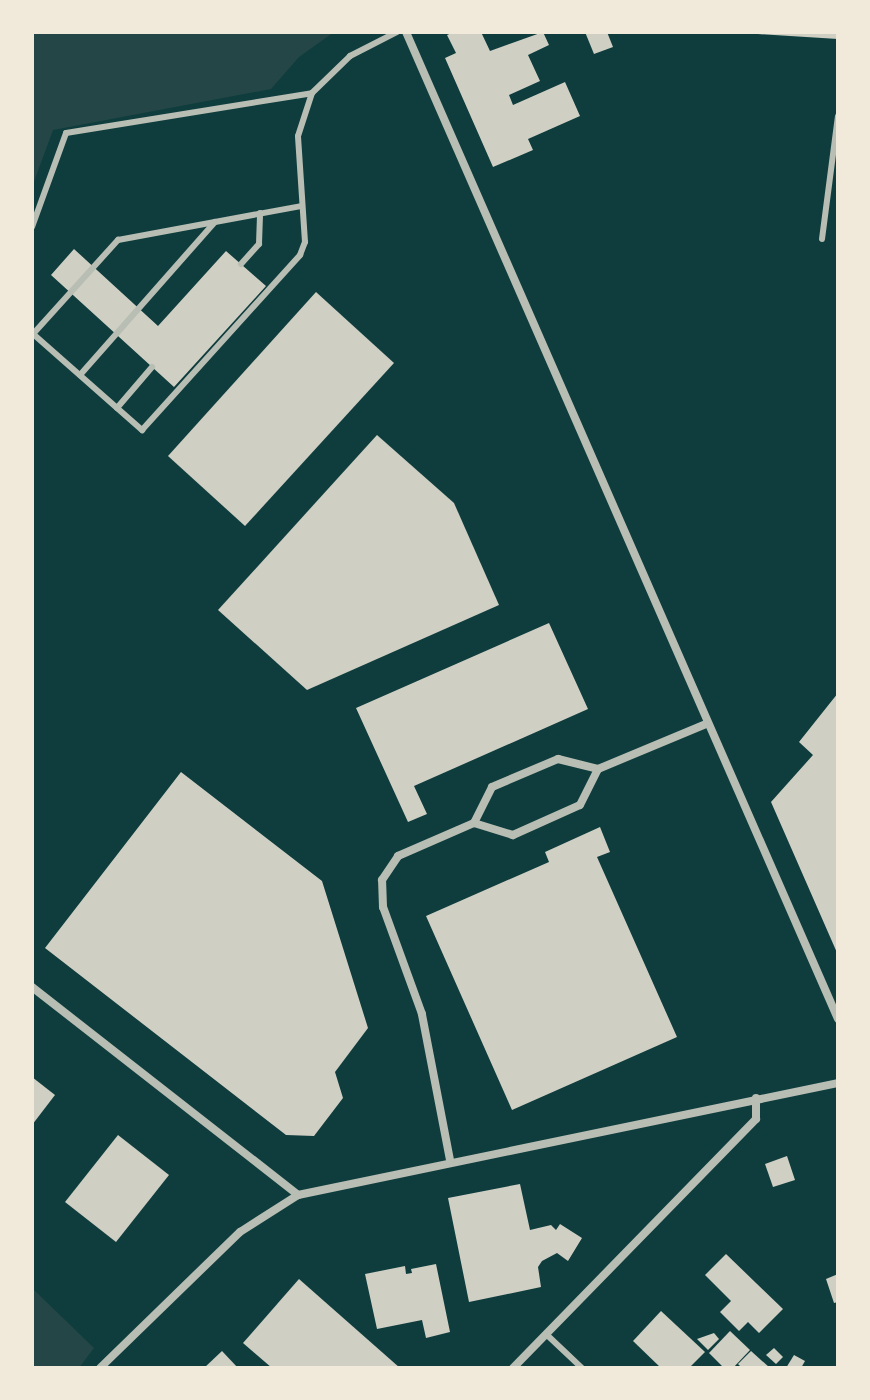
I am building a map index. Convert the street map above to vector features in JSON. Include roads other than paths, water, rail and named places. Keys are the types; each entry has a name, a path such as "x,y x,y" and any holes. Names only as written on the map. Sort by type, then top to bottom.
{"street":[{"path":"406,32 706,724 838,1019"},
{"path":"450,1160 422,1014 383,907 382,880 398,856 474,823 492,787 558,759 598,769 706,724"},
{"path":"474,823 513,835 580,805 598,769"},
{"path":"32,987 298,1195"},
{"path":"100,1368 240,1232 298,1195 450,1160 838,1083"},
{"path":"513,1368 756,1119 756,1098"}],"lane":[{"path":"301,206 118,240 33,334 142,430 292,269 305,242 298,136 312,93 350,56 397,32"},
{"path":"32,227 66,133 312,93"},
{"path":"822,239 838,116"},
{"path":"241,264 259,244 260,213"},
{"path":"80,375 215,222"},
{"path":"117,408 152,367"},
{"path":"546,1334 582,1368"}]}
